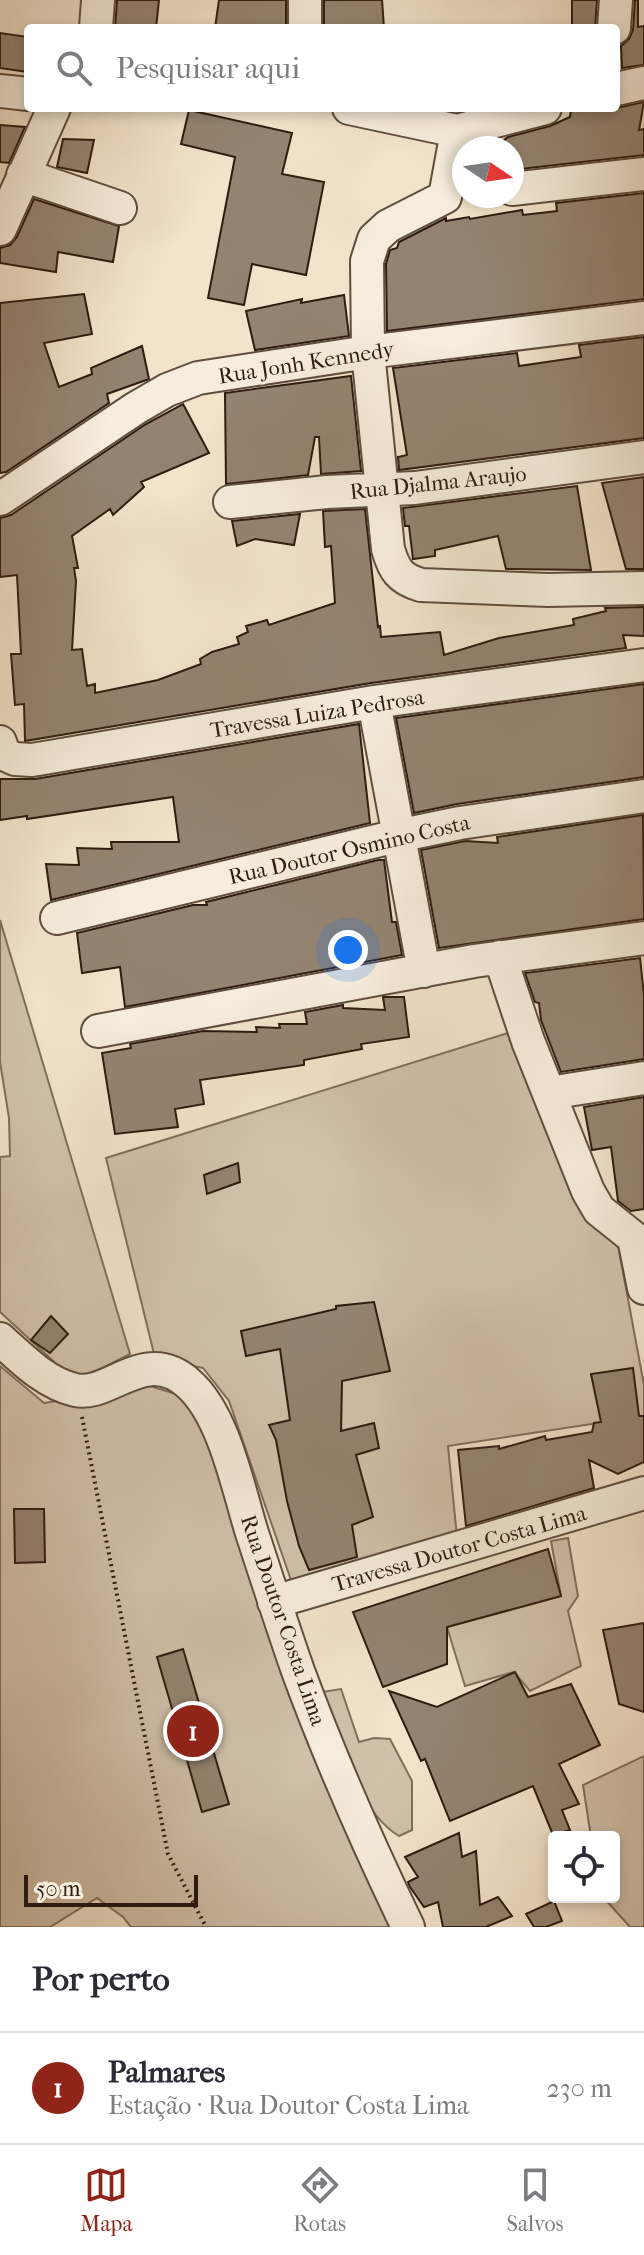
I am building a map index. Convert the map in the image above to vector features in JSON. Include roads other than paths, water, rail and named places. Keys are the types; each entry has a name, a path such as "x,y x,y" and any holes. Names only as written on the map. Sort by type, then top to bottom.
{"street":[{"path":"96,24 98,0"},
{"path":"305,0 305,24"},
{"path":"614,24 616,0"},
{"path":"620,88 644,83"},
{"path":"0,91 24,94"},
{"path":"0,229 52,112"},
{"path":"368,112 457,131 530,112"},
{"path":"457,131 457,136"},
{"path":"524,188 644,174"},
{"path":"23,175 120,208"},
{"path":"452,197 388,226 374,239 367,261 368,352 388,549 394,568 407,581 421,585 504,589 644,588"},
{"name":"Rua Jonh Kennedy","path":"0,499 167,390 198,378 368,352 644,318"},
{"name":"Rua Djalma Araujo","path":"230,502 470,482 644,457"},
{"name":"Travessa Luiza Pedrosa","path":"0,742 4,754 15,759 32,760 374,702 644,665"},
{"path":"374,702 424,971"},
{"name":"Rua Doutor Osmino Costa","path":"57,918 397,836 460,823 644,796"},
{"path":"98,1031 500,957 644,938"},
{"path":"500,957 528,1041 588,1191 599,1210 639,1237 644,1288"},
{"path":"549,1093 644,1078"},
{"name":"Rua Doutor Costa Lima","path":"0,1339 30,1366 77,1391 143,1370 163,1370 188,1383 204,1400 224,1443 299,1673 352,1803 408,1927"},
{"name":"Travessa Doutor Costa Lima","path":"274,1602 644,1493"}],"place":[{"name":"Palmares","path":"193,1731"}]}
